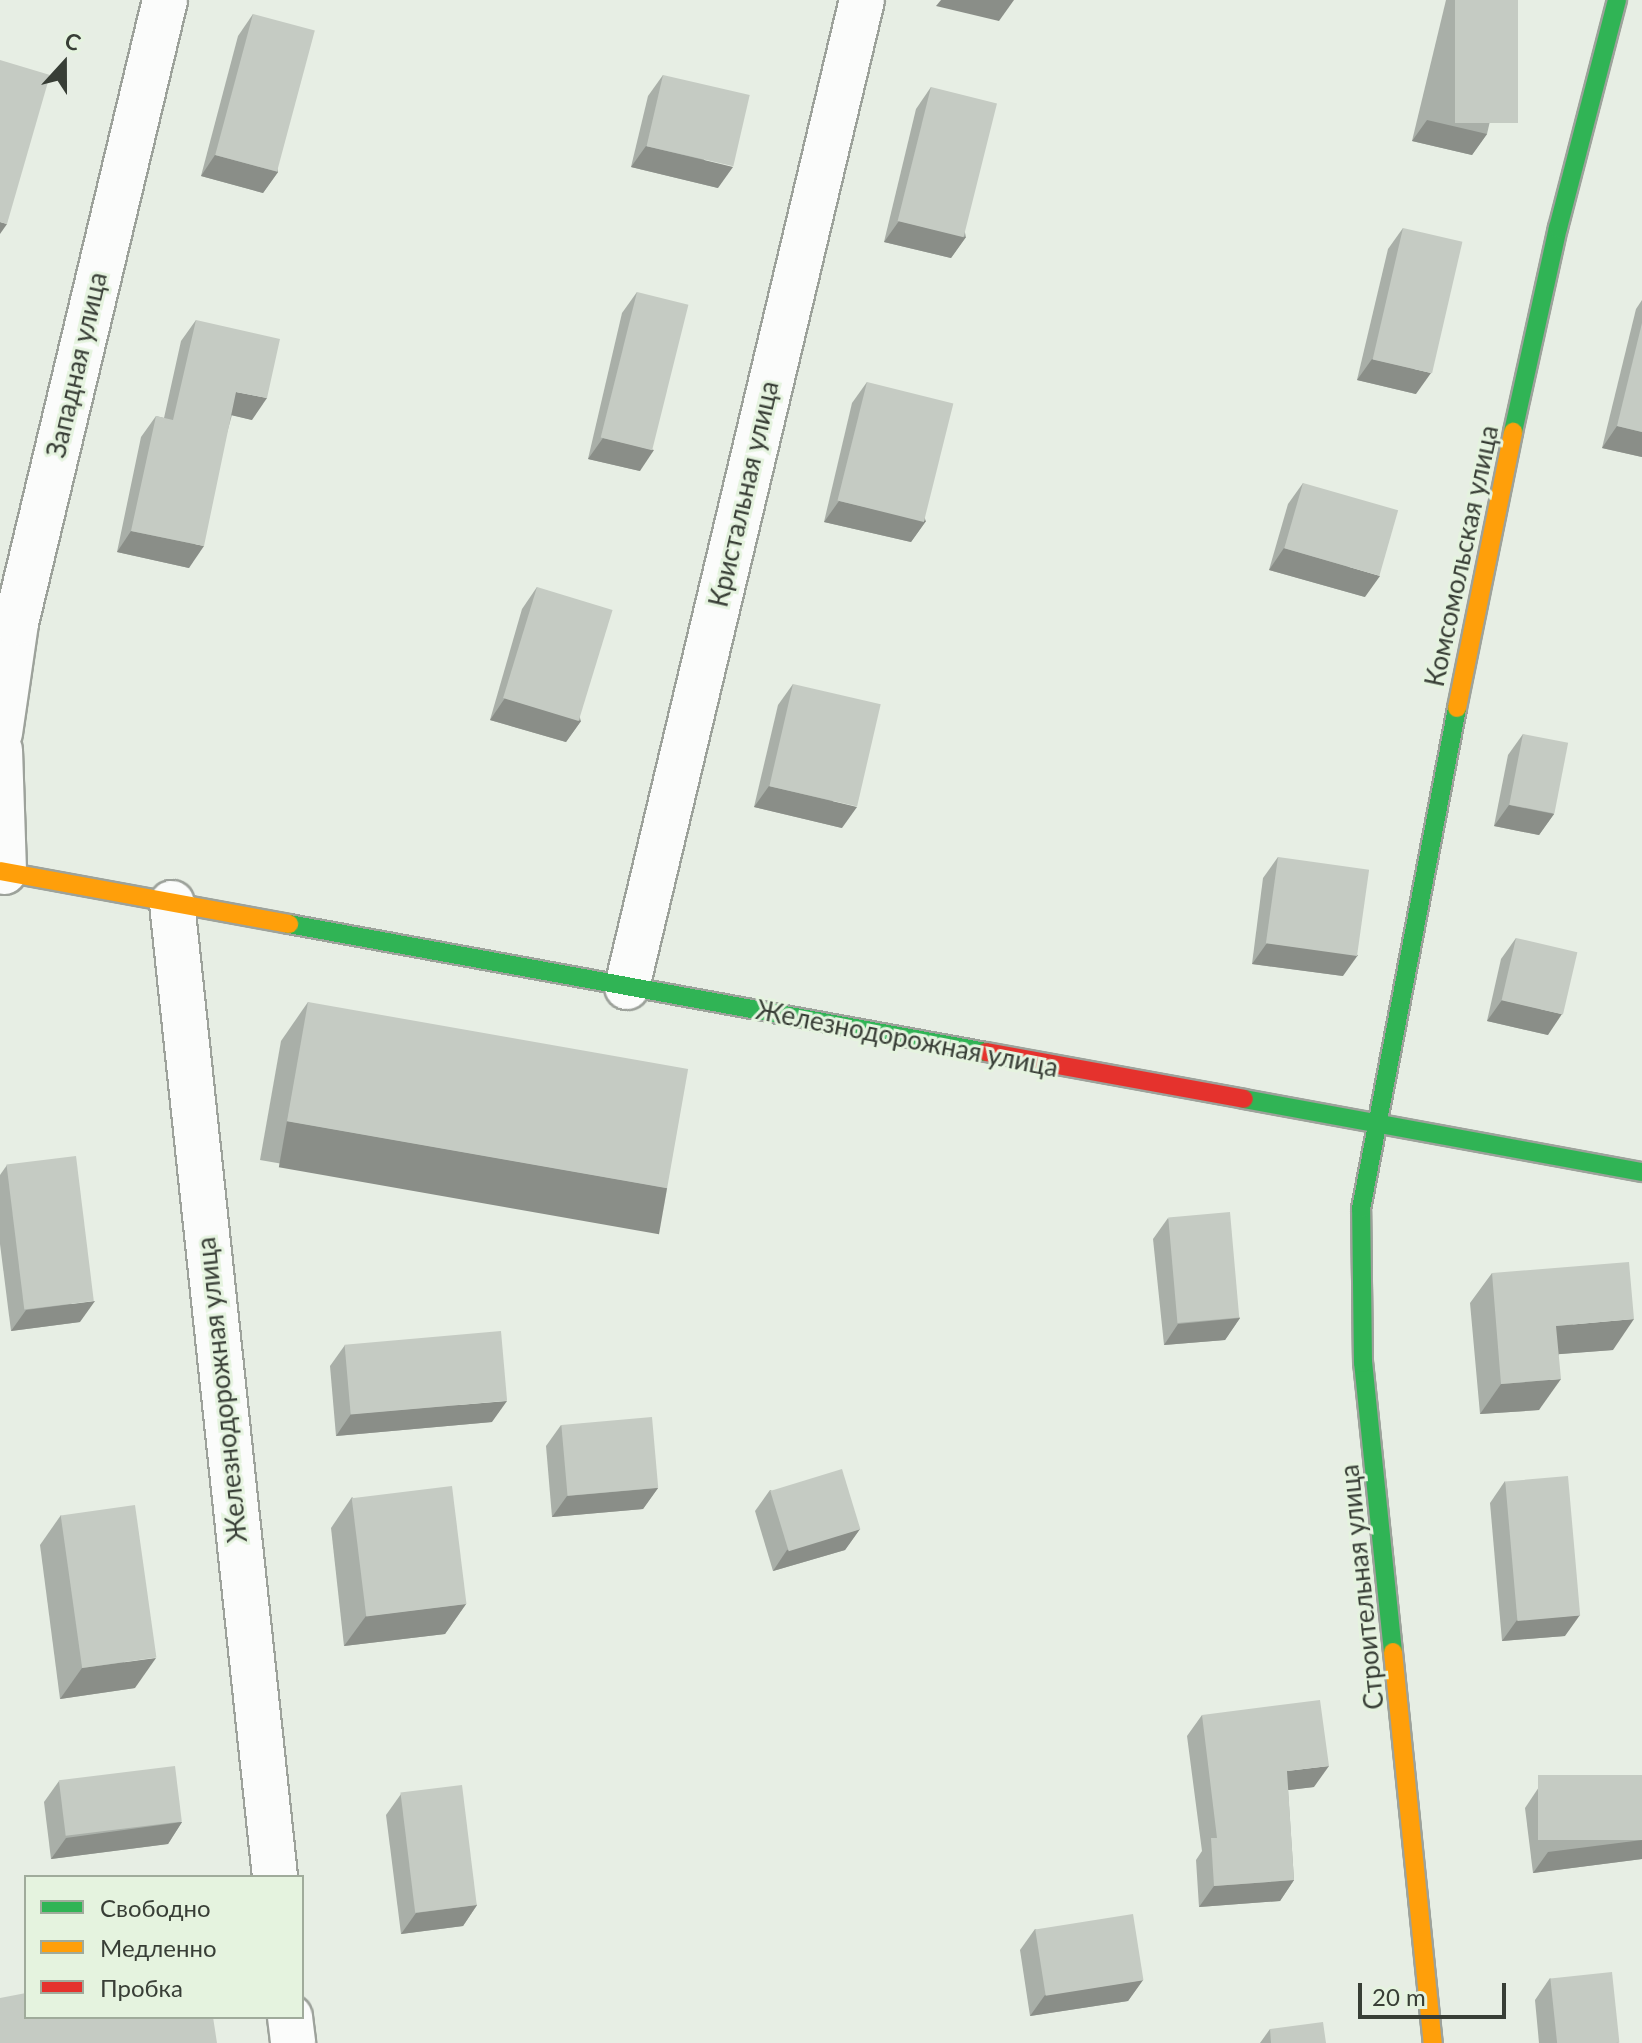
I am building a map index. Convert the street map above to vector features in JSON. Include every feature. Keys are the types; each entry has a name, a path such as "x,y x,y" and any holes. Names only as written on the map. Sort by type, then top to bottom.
{"street":[{"name":"Западная улица","path":"0,733 16,623 165,0"},
{"name":"Кристальная улица","path":"627,987 862,0"},
{"name":"Комсомольская улица","path":"1373,1125 1499,497 1558,228 1617,0"},
{"path":"0,750 2,871"},
{"name":"Железнодорожная улица","path":"2,871 1642,1172"},
{"name":"Железнодорожная улица","path":"172,903 275,1875"},
{"name":"Строительная улица","path":"1373,1125 1361,1209 1363,1363 1433,2043"},
{"path":"290,2019 293,2043"}],"building":[{"path":"1455,0 1518,0 1518,123 1455,123"},
{"path":"253,14 315,31 277,172 215,155"},
{"path":"0,60 50,75 7,224 0,222"},
{"path":"663,75 750,95 733,166 647,146"},
{"path":"931,87 997,103 964,237 898,221"},
{"path":"1403,228 1462,242 1432,373 1373,360"},
{"path":"637,292 688,305 652,450 601,438"},
{"path":"196,320 280,339 267,398 236,392 204,546 131,531 156,416 173,420"},
{"path":"1642,323 1642,432 1617,426"},
{"path":"867,382 953,404 924,522 837,500"},
{"path":"1303,483 1398,510 1379,576 1284,548"},
{"path":"537,587 613,610 579,721 503,698"},
{"path":"793,684 881,704 857,807 769,786"},
{"path":"1523,734 1568,743 1554,813 1509,805"},
{"path":"1278,857 1369,870 1357,956 1266,943"},
{"path":"1516,938 1577,952 1563,1015 1502,1000"},
{"path":"308,1002 688,1069 667,1188 287,1121"},
{"path":"76,1156 94,1301 24,1309 7,1165"},
{"path":"1230,1212 1239,1318 1177,1323 1168,1217"},
{"path":"1629,1262 1634,1319 1556,1326 1561,1379 1501,1384 1492,1273"},
{"path":"501,1331 507,1401 351,1414 345,1345"},
{"path":"652,1417 658,1488 568,1496 561,1425"},
{"path":"842,1469 860,1529 789,1551 770,1491"},
{"path":"1568,1476 1580,1615 1517,1621 1505,1481"},
{"path":"452,1486 467,1604 366,1616 352,1498"},
{"path":"135,1505 156,1658 82,1668 61,1515"},
{"path":"1320,1700 1329,1766 1287,1771 1294,1880 1214,1886 1211,1838 1217,1838 1202,1715"},
{"path":"175,1766 182,1822 66,1836 59,1780"},
{"path":"1538,1775 1642,1775 1642,1840 1538,1840"},
{"path":"462,1785 477,1905 415,1913 400,1793"},
{"path":"1133,1914 1143,1980 1046,1996 1035,1929"},
{"path":"1612,1972 1619,2043 1557,2043 1550,1978"},
{"path":"24,1993 24,2019 213,2019 217,2043 0,2043 0,1998"},
{"path":"1323,2022 1326,2043 1271,2043 1270,2029"}],"traffic: fast":[{"path":"1513,432 1558,228 1617,0"},
{"path":"1393,1652 1363,1363 1361,1209 1457,708"},
{"path":"289,924 986,1052"},
{"path":"1244,1099 1642,1172"}],"traffic: slow":[{"path":"1457,708 1513,432"},
{"path":"0,871 289,924"},
{"path":"1393,1652 1433,2043"}],"traffic: jam":[{"path":"986,1052 1244,1099"}]}
